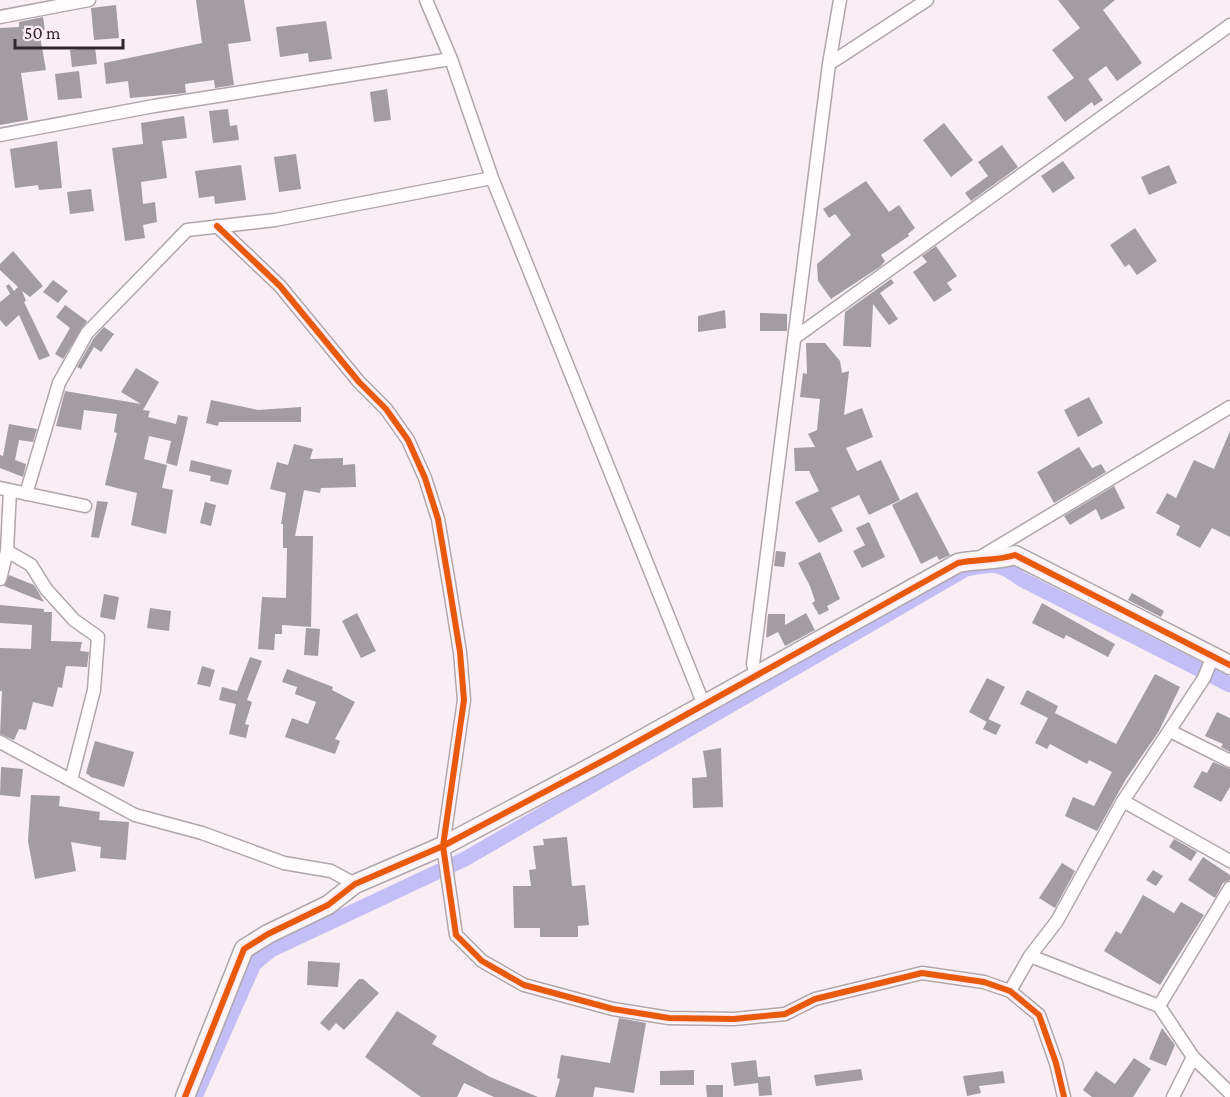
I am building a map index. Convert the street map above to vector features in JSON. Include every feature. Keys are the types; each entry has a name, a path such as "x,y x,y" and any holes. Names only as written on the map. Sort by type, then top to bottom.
{"street":[{"path":"0,17 89,0"},
{"path":"426,0 451,59 492,178 704,705"},
{"path":"756,675 753,664 797,336 829,64 840,0"},
{"path":"829,64 927,0"},
{"path":"797,336 1230,25"},
{"path":"0,135 165,105 451,59"},
{"path":"26,494 59,383 87,333 187,230 275,220 492,178"},
{"path":"217,226 280,286 359,382 386,409 408,440 425,478 438,519 460,652 464,700 446,861 456,935 482,961 524,985 613,1009 669,1018 734,1019 785,1014 815,999 922,973 984,982 1010,991 1039,1015 1056,1063 1064,1097"},
{"path":"978,558 1230,407"},
{"path":"0,579 7,551 5,489 85,506"},
{"path":"7,551 31,565 46,589 74,620 98,637 94,690 71,780"},
{"path":"186,1097 244,949 268,934 328,905 355,884 446,861 704,705 958,563 978,558 1003,559 1015,555 1212,661 1230,665"},
{"path":"1010,991 1030,956 1058,921 1123,801 1204,678 1212,661"},
{"path":"1170,731 1230,762"},
{"path":"0,742 135,815 202,833 284,863 331,871 355,884"},
{"path":"1123,801 1230,861"},
{"path":"1159,1006 1230,888"},
{"path":"1030,956 1159,1006 1193,1057 1230,1094"},
{"path":"1173,1097 1193,1057"}],"building":[{"path":"196,0 244,0 251,41 228,44 234,85 215,88 214,80 185,84 186,93 130,98 128,81 106,84 104,63 202,43"},
{"path":"1058,0 1115,0 1103,10 1142,63 1117,81 1106,66 1088,79 1103,100 1094,106 1092,102 1065,122 1047,97 1074,78 1052,50 1080,28"},
{"path":"116,5 119,38 94,40 91,8"},
{"path":"43,17 45,31 39,31 46,70 21,73 28,120 0,125 0,28 19,27 19,22"},
{"path":"326,21 332,59 309,62 308,53 280,57 276,27"},
{"path":"95,47 97,64 72,67 70,50"},
{"path":"79,71 82,98 58,100 55,74"},
{"path":"387,89 391,120 374,122 370,92"},
{"path":"228,109 230,126 237,125 239,140 213,143 209,111"},
{"path":"184,116 187,138 162,141 167,178 141,182 143,204 155,202 157,222 143,225 145,238 125,241 112,148 143,144 141,123"},
{"path":"944,123 973,160 951,177 923,140"},
{"path":"57,141 62,188 39,190 38,185 15,188 10,149"},
{"path":"1002,145 1018,167 971,201 965,193 988,176 978,162"},
{"path":"296,154 301,189 279,192 274,157"},
{"path":"1063,161 1075,178 1053,193 1041,176"},
{"path":"241,165 246,200 215,204 214,196 199,198 195,171"},
{"path":"1169,165 1177,183 1149,195 1141,177"},
{"path":"866,181 889,212 899,205 915,228 908,234 909,236 881,255 885,261 881,266 831,299 818,281 817,264 851,235 835,214 829,218 823,209"},
{"path":"91,189 94,211 70,214 67,192"},
{"path":"1135,228 1157,261 1137,275 1129,264 1125,267 1110,245"},
{"path":"936,246 957,276 947,283 952,290 934,302 913,272 927,262 922,256"},
{"path":"13,251 43,286 30,297 22,291 26,301 24,302 50,356 39,360 19,315 6,327 0,320 0,302 10,294 6,286 9,284 14,291 18,287 0,270 0,264"},
{"path":"891,279 894,283 880,293 898,319 889,325 873,304 871,347 843,346 845,312"},
{"path":"53,280 68,291 58,303 43,292"},
{"path":"65,305 87,321 63,359 55,354 70,328 56,317"},
{"path":"725,310 726,328 698,332 698,316"},
{"path":"760,313 787,314 787,331 760,331"},
{"path":"104,327 114,334 101,352 94,347 81,369 77,367 94,338"},
{"path":"806,343 825,343 840,361 842,373 849,371 844,415 862,408 873,437 846,448 857,471 881,460 900,500 869,515 859,495 831,508 843,531 819,543 795,502 819,491 809,471 795,471 794,448 815,447 808,434 817,430 820,399 800,397 803,373 807,374"},
{"path":"136,368 159,382 143,410 150,411 148,417 176,424 178,415 188,417 177,466 166,463 171,441 149,436 144,459 167,465 162,488 173,490 166,534 131,525 137,493 105,485 117,433 114,432 117,414 84,410 81,430 56,426 65,391 141,404 121,392"},
{"path":"1089,397 1103,423 1078,437 1064,410"},
{"path":"211,400 258,410 301,407 301,422 219,422 218,426 206,423"},
{"path":"9,424 37,429 33,442 19,440 15,460 26,464 23,477 0,468 0,455 3,456"},
{"path":"1230,431 1230,537 1212,528 1200,548 1176,535 1180,526 1156,513 1167,493 1176,498 1194,460 1214,469"},
{"path":"294,444 313,449 310,459 343,458 343,465 355,464 356,487 321,488 320,493 304,490 295,536 313,536 311,627 282,625 282,634 275,634 274,650 258,649 262,597 286,598 287,548 283,548 283,524 281,524 286,493 270,489 277,462 288,465"},
{"path":"1079,447 1092,468 1101,464 1106,472 1054,503 1037,472"},
{"path":"191,460 232,470 228,485 210,481 211,476 189,471"},
{"path":"1114,486 1125,508 1101,520 1096,509 1070,525 1064,516"},
{"path":"917,492 950,555 939,560 937,556 921,564 892,505"},
{"path":"97,501 108,502 99,538 91,537"},
{"path":"205,502 216,505 211,526 200,523"},
{"path":"869,522 885,557 862,568 853,551 865,545 856,528"},
{"path":"776,551 786,552 784,567 774,566"},
{"path":"820,552 840,599 827,606 829,610 819,615 812,603 815,601 810,586 798,563"},
{"path":"9,575 34,585 44,602 4,586"},
{"path":"1132,593 1164,611 1161,617 1128,600"},
{"path":"104,594 119,597 115,620 100,617"},
{"path":"1042,603 1115,644 1108,657 1066,635 1064,639 1032,623"},
{"path":"0,605 44,609 44,612 52,612 51,641 82,642 80,651 89,652 87,667 66,666 62,688 58,687 53,707 33,702 26,730 19,729 14,740 0,734 2,691 0,691 0,648 31,649 32,625 0,623"},
{"path":"150,608 171,611 169,631 147,628"},
{"path":"357,613 376,651 361,658 342,621"},
{"path":"806,613 815,630 785,646 778,632 766,638 768,614 785,614 785,625"},
{"path":"306,628 320,629 318,656 304,655"},
{"path":"250,657 262,661 247,700 252,702 245,724 249,725 246,738 229,734 236,704 219,700 222,687 237,691"},
{"path":"202,666 215,670 210,687 197,684"},
{"path":"287,669 333,687 332,690 355,702 335,739 340,741 335,754 285,737 292,718 308,724 316,702 295,694 297,687 282,682"},
{"path":"1155,674 1180,687 1159,731 1126,779 1097,831 1065,816 1073,797 1094,806 1112,772 1089,760 1087,764 1050,744 1047,749 1035,743 1048,718 1020,704 1027,690 1058,706 1055,713 1116,744"},
{"path":"987,678 1005,687 987,722 969,712"},
{"path":"1217,712 1230,718 1230,752 1221,747 1223,744 1205,736"},
{"path":"988,719 1001,725 996,735 983,729"},
{"path":"95,741 134,752 124,787 91,777 86,773"},
{"path":"721,748 723,807 693,808 692,778 707,777 703,751"},
{"path":"1213,762 1230,769 1230,787 1221,802 1193,787 1202,771 1207,773"},
{"path":"1,767 23,769 20,797 0,795"},
{"path":"31,795 60,796 59,806 100,812 99,820 129,822 126,860 100,858 101,847 71,842 76,871 35,879 28,841"},
{"path":"567,837 572,886 585,885 589,925 578,926 578,937 540,937 540,928 514,928 513,886 531,886 529,870 536,869 533,846 544,845 543,839"},
{"path":"1174,839 1197,852 1191,861 1169,847"},
{"path":"1203,857 1230,875 1230,880 1223,883 1215,898 1188,880"},
{"path":"1062,863 1075,871 1055,908 1039,898"},
{"path":"1153,870 1163,876 1156,886 1146,880"},
{"path":"1143,895 1174,913 1181,902 1204,915 1160,985 1104,951 1116,931 1121,934"},
{"path":"308,961 340,963 338,987 307,985"},
{"path":"359,979 363,979 379,993 344,1030 336,1023 329,1031 320,1023"},
{"path":"397,1011 437,1036 432,1044 490,1077 538,1097 494,1097 464,1083 457,1097 421,1097 365,1057"},
{"path":"619,1018 646,1023 634,1093 595,1087 593,1097 555,1097 560,1079 557,1078 561,1055 610,1063"},
{"path":"1162,1028 1175,1045 1166,1066 1149,1059"},
{"path":"1134,1058 1151,1069 1133,1097 1092,1097 1083,1090 1096,1071 1115,1084"},
{"path":"756,1060 758,1077 770,1076 772,1095 759,1096 758,1083 734,1086 731,1063"},
{"path":"861,1069 863,1080 816,1086 814,1075"},
{"path":"694,1070 694,1085 660,1085 660,1071"},
{"path":"1003,1071 1005,1083 979,1086 981,1093 967,1096 963,1076"},
{"path":"706,1085 723,1085 723,1097 707,1097"}],"waterway":[{"path":"195,1097 254,964 271,950 465,859 966,569 989,565 1001,567 1230,685"}],"cycle path":[{"path":"217,226 280,286 359,382 386,409 408,440 425,478 438,519 460,652 464,700 443,846 456,935 482,961 524,985 613,1009 669,1018 734,1019 785,1014 815,999 922,973 984,982 1010,991 1039,1015 1056,1063 1064,1097"},
{"path":"185,1097 244,949 268,934 328,905 355,884 443,846 612,756 958,563 1015,555 1230,665"}]}
